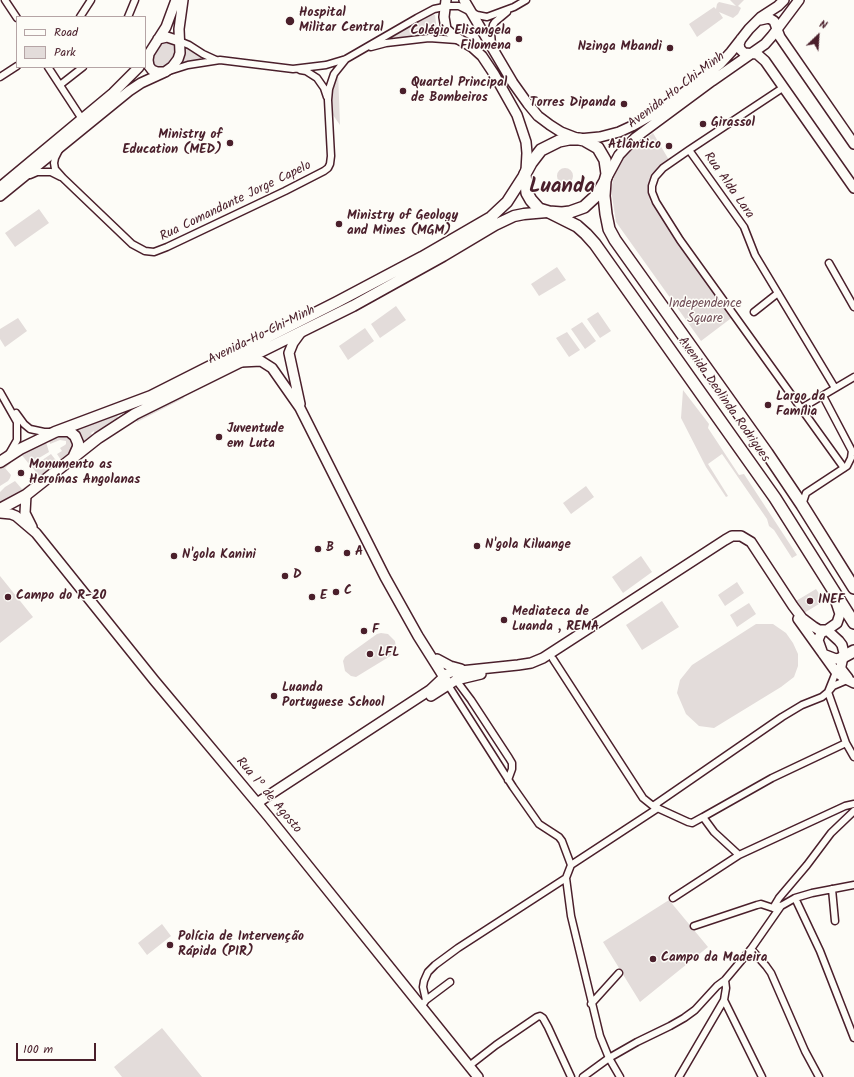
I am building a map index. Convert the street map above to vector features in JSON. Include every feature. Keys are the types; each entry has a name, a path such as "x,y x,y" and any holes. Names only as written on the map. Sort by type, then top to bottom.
{"highway":[{"path":"579,139 595,146 602,154 607,174 605,181 597,195 584,207 562,213 549,212 540,209 531,200 527,193 525,174 534,158 547,146 562,140 579,139"},
{"name":"Avenida Deolinda Rodrigues","path":"605,181 604,196 606,214 609,229 614,240 793,491 854,588"},
{"name":"Avenida Deolinda Rodrigues","path":"549,212 577,226 595,244 775,498 854,623"},
{"path":"843,657 854,651"}],"main road":[{"name":"Avenida Ho Chi Minh","path":"0,462 31,442 151,396 337,302 409,263 491,217 507,202 525,174"},
{"name":"Avenida Ho Chi Minh","path":"0,509 26,495 109,430 136,414 353,306 416,272 495,224 514,216 549,212"},
{"path":"55,432 69,431 75,436 78,447 73,458"}],"street":[{"path":"5,0 16,16"},
{"path":"81,16 91,0"},
{"path":"128,16 135,0"},
{"path":"176,0 166,27 147,57 149,66 152,70 157,72 165,72 172,67 178,59 180,53 179,21 183,0"},
{"path":"464,0 519,92 538,116 562,132 579,139"},
{"path":"492,48 491,33 495,22 514,7 526,0"},
{"name":"Avenida Ho Chi Minh","path":"579,139 600,137 619,132 632,126 678,97 725,59 756,22 784,0"},
{"path":"752,53 765,44 799,0"},
{"path":"158,39 167,37 179,40 203,54 220,60 293,69 326,65 346,59 423,14 445,3 459,6 477,15 486,17 514,7"},
{"path":"445,3 445,25 452,34 472,47 482,56 517,115 526,142 527,158 525,174"},
{"path":"756,22 763,18 770,18 774,21 779,36 854,144"},
{"path":"362,50 386,43 429,38 448,38 460,40"},
{"path":"742,38 739,44 740,49 744,53 757,54 765,61 854,188"},
{"name":"Avenida Ho Chi Minh","path":"605,181 619,155 635,138 752,53"},
{"name":"Rua Comandante Jorge Capelo","path":"64,144 57,153 54,163 56,169 63,178 132,244 145,251 154,252 285,191 324,172 328,168 331,156 328,100 329,89 336,70 346,59"},
{"path":"0,196 129,91 141,83 165,72 188,65 220,60"},
{"path":"0,77 16,67"},
{"path":"49,68 82,119"},
{"path":"60,85 83,68"},
{"path":"0,187 119,88 138,68"},
{"name":"Rua Comandante Jorge Capelo","path":"293,69 306,71 317,78 324,88 328,100"},
{"path":"784,87 663,168 655,177 652,186 653,196 680,240 800,409 848,467"},
{"name":"Rua Alda Lara","path":"689,150 739,220 755,255 835,388"},
{"name":"Rua Comandante Jorge Capelo","path":"20,180 37,172 51,172 63,178"},
{"path":"829,263 854,307"},
{"path":"754,312 778,293"},
{"path":"300,408 289,357 292,346 302,331"},
{"path":"238,362 261,361 272,368 300,408 382,572 418,636 450,679 471,700 509,758 512,764 512,769 508,780"},
{"path":"800,409 854,377"},
{"path":"0,392 17,422 17,440 8,456"},
{"path":"802,505 806,493 848,467 853,452 823,396"},
{"path":"7,403 24,424 30,428 44,432 55,432"},
{"path":"793,491 806,493"},
{"path":"26,495 25,513 36,533"},
{"path":"0,514 11,514 16,516 36,533"},
{"name":"Rua 1º de Agosto","path":"36,533 154,680 424,1003 478,1077"},
{"path":"437,659 454,668 468,670 518,665 544,658 724,540 735,535 745,537 754,545 802,618 819,630 827,630 839,641 843,650 841,669 852,682"},
{"path":"450,679 529,669 553,659 725,545 736,541 744,543 751,548 798,620 836,672 852,682"},
{"path":"827,580 840,614 837,623 821,633 818,640 823,654 836,660 843,657"},
{"path":"418,636 437,659 450,679 508,780 539,824 559,837 562,841 570,864 566,878 571,916 578,941 591,1004 600,1036 609,1058 620,1077"},
{"path":"553,659 642,798 655,807 688,822 692,823 767,781 846,743"},
{"path":"259,805 450,679 468,670"},
{"path":"836,672 828,692 846,743 854,758"},
{"path":"570,864 655,807 782,717 802,705 818,699 828,692 833,686 852,682"},
{"path":"673,898 739,855 844,806 854,804"},
{"path":"774,908 779,898 807,865 831,833 854,811"},
{"path":"703,817 714,832 739,855"},
{"path":"424,1003 424,980 428,972 435,965 458,948 566,878"},
{"path":"694,926 757,905 761,904 774,908 781,906 795,898 832,888 854,885"},
{"path":"832,888 835,920"},
{"path":"795,898 820,951 854,1038"},
{"path":"583,1077 609,1058 684,1018 695,1010 717,986 725,980 751,949 781,906"},
{"path":"751,949 770,972 805,1051 819,1077"},
{"path":"591,1004 618,973"},
{"path":"679,1077 724,1000 726,988 725,980"},
{"path":"424,1003 450,982"},
{"path":"724,1000 762,1077"},
{"path":"469,1066 502,1041 540,1016 543,1018 548,1027 571,1077"}],"green space":[{"path":"730,0 744,0 738,6 741,8 738,14 733,18 719,12 723,18 697,37 689,24 714,7 716,9 719,2 736,6"},
{"path":"429,13 435,15 437,31 424,37 388,38"},
{"path":"170,39 178,47 172,66 159,69 151,63 152,51 159,40"},
{"path":"181,45 204,59 176,65"},
{"path":"338,71 340,125 333,115 331,108 331,93"},
{"name":"Independence Square","path":"653,133 669,160 651,174 648,188 650,201 734,316 701,341 616,222 611,189 617,164 632,149"},
{"path":"565,168 571,170 573,176 571,182 565,184 559,182 557,176 559,170"},
{"path":"39,209 49,223 15,247 5,233"},
{"path":"557,267 566,280 539,296 531,284"},
{"path":"396,306 406,320 380,338 371,324"},
{"path":"598,312 611,331 600,338 587,319"},
{"path":"18,318 27,331 5,347 0,339 0,329"},
{"path":"582,322 596,341 585,349 571,329"},
{"path":"365,328 374,341 348,360 339,346"},
{"path":"567,332 580,350 569,357 556,338"},
{"path":"683,390 709,424 708,428 739,475 744,474 797,555 792,558 774,530 769,526 767,519 722,454 708,464 728,496 726,497 706,467 681,418"},
{"path":"183,395 184,398 137,422 136,419"},
{"path":"147,400 117,416 118,418 96,435 94,431 91,433 93,437 84,444 77,429"},
{"path":"63,434 67,435 75,442 74,450 30,486 33,483 32,481 39,476 32,467 51,454 58,463 61,460 57,454 62,451 60,448 66,444 66,441 60,440 50,444 49,440 46,442 49,452 29,464 21,454 14,460 13,458 9,461 11,463 5,468 11,475 10,478 0,486 0,468 16,454"},
{"path":"15,481 22,489 28,485 30,487 21,494 0,504 0,492"},
{"path":"586,486 594,497 571,514 563,503"},
{"path":"641,556 652,572 623,593 612,577"},
{"name":"Campo do R-20","path":"0,576 33,617 0,643"},
{"path":"737,582 744,593 725,606 718,595"},
{"name":"INEF","path":"816,589 824,601 804,613 796,601"},
{"path":"662,601 679,627 642,650 626,625"},
{"path":"749,603 756,614 737,627 730,615"},
{"path":"756,624 773,624 786,633 798,654 798,666 794,677 781,687 714,728 699,726 686,714 677,693 680,680 692,665"},
{"name":"LFL","path":"377,634 388,634 395,641 396,649 392,655 356,677 351,676 345,671 343,661 345,657"},
{"name":"Campo da Madeira","path":"669,900 708,947 640,1002 603,942"},
{"path":"162,924 171,936 147,955 138,943"},
{"path":"162,1028 202,1077 122,1077 114,1067"}],"place":[{"name":"Hospital Militar Central","path":"290,21"},
{"name":"Colégio Elisangela Filomena","path":"519,39"},
{"name":"Nzinga Mbandi","path":"670,48"},
{"name":"Quartel Principal de Bombeiros","path":"403,91"},
{"name":"Torres Dipanda","path":"624,104"},
{"name":"Girassol","path":"703,124"},
{"name":"Ministry of Education (MED)","path":"230,143"},
{"name":"Atlântico","path":"669,146"},
{"name":"Ministry of Geology and Mines (MGM)","path":"339,224"},
{"name":"Largo da Família","path":"768,405"},
{"name":"Juventude em Luta","path":"219,437"},
{"name":"Monumento as Heroínas Angolanas","path":"21,473"},
{"name":"N'gola Kiluange","path":"477,546"},
{"name":"B","path":"318,549"},
{"name":"A","path":"347,553"},
{"name":"N'gola Kanini","path":"174,556"},
{"name":"D","path":"285,576"},
{"name":"C","path":"336,592"},
{"name":"Campo do R-20","path":"8,597"},
{"name":"E","path":"312,597"},
{"name":"INEF","path":"810,601"},
{"name":"Mediateca de Luanda , REMA","path":"504,620"},
{"name":"F","path":"364,631"},
{"name":"LFL","path":"370,654"},
{"name":"Luanda Portuguese School","path":"274,696"},
{"name":"Polícia de Intervenção Rápida (PIR)","path":"170,945"},
{"name":"Campo da Madeira","path":"653,959"}],"district":[{"name":"Luanda","path":"562,188"}]}
